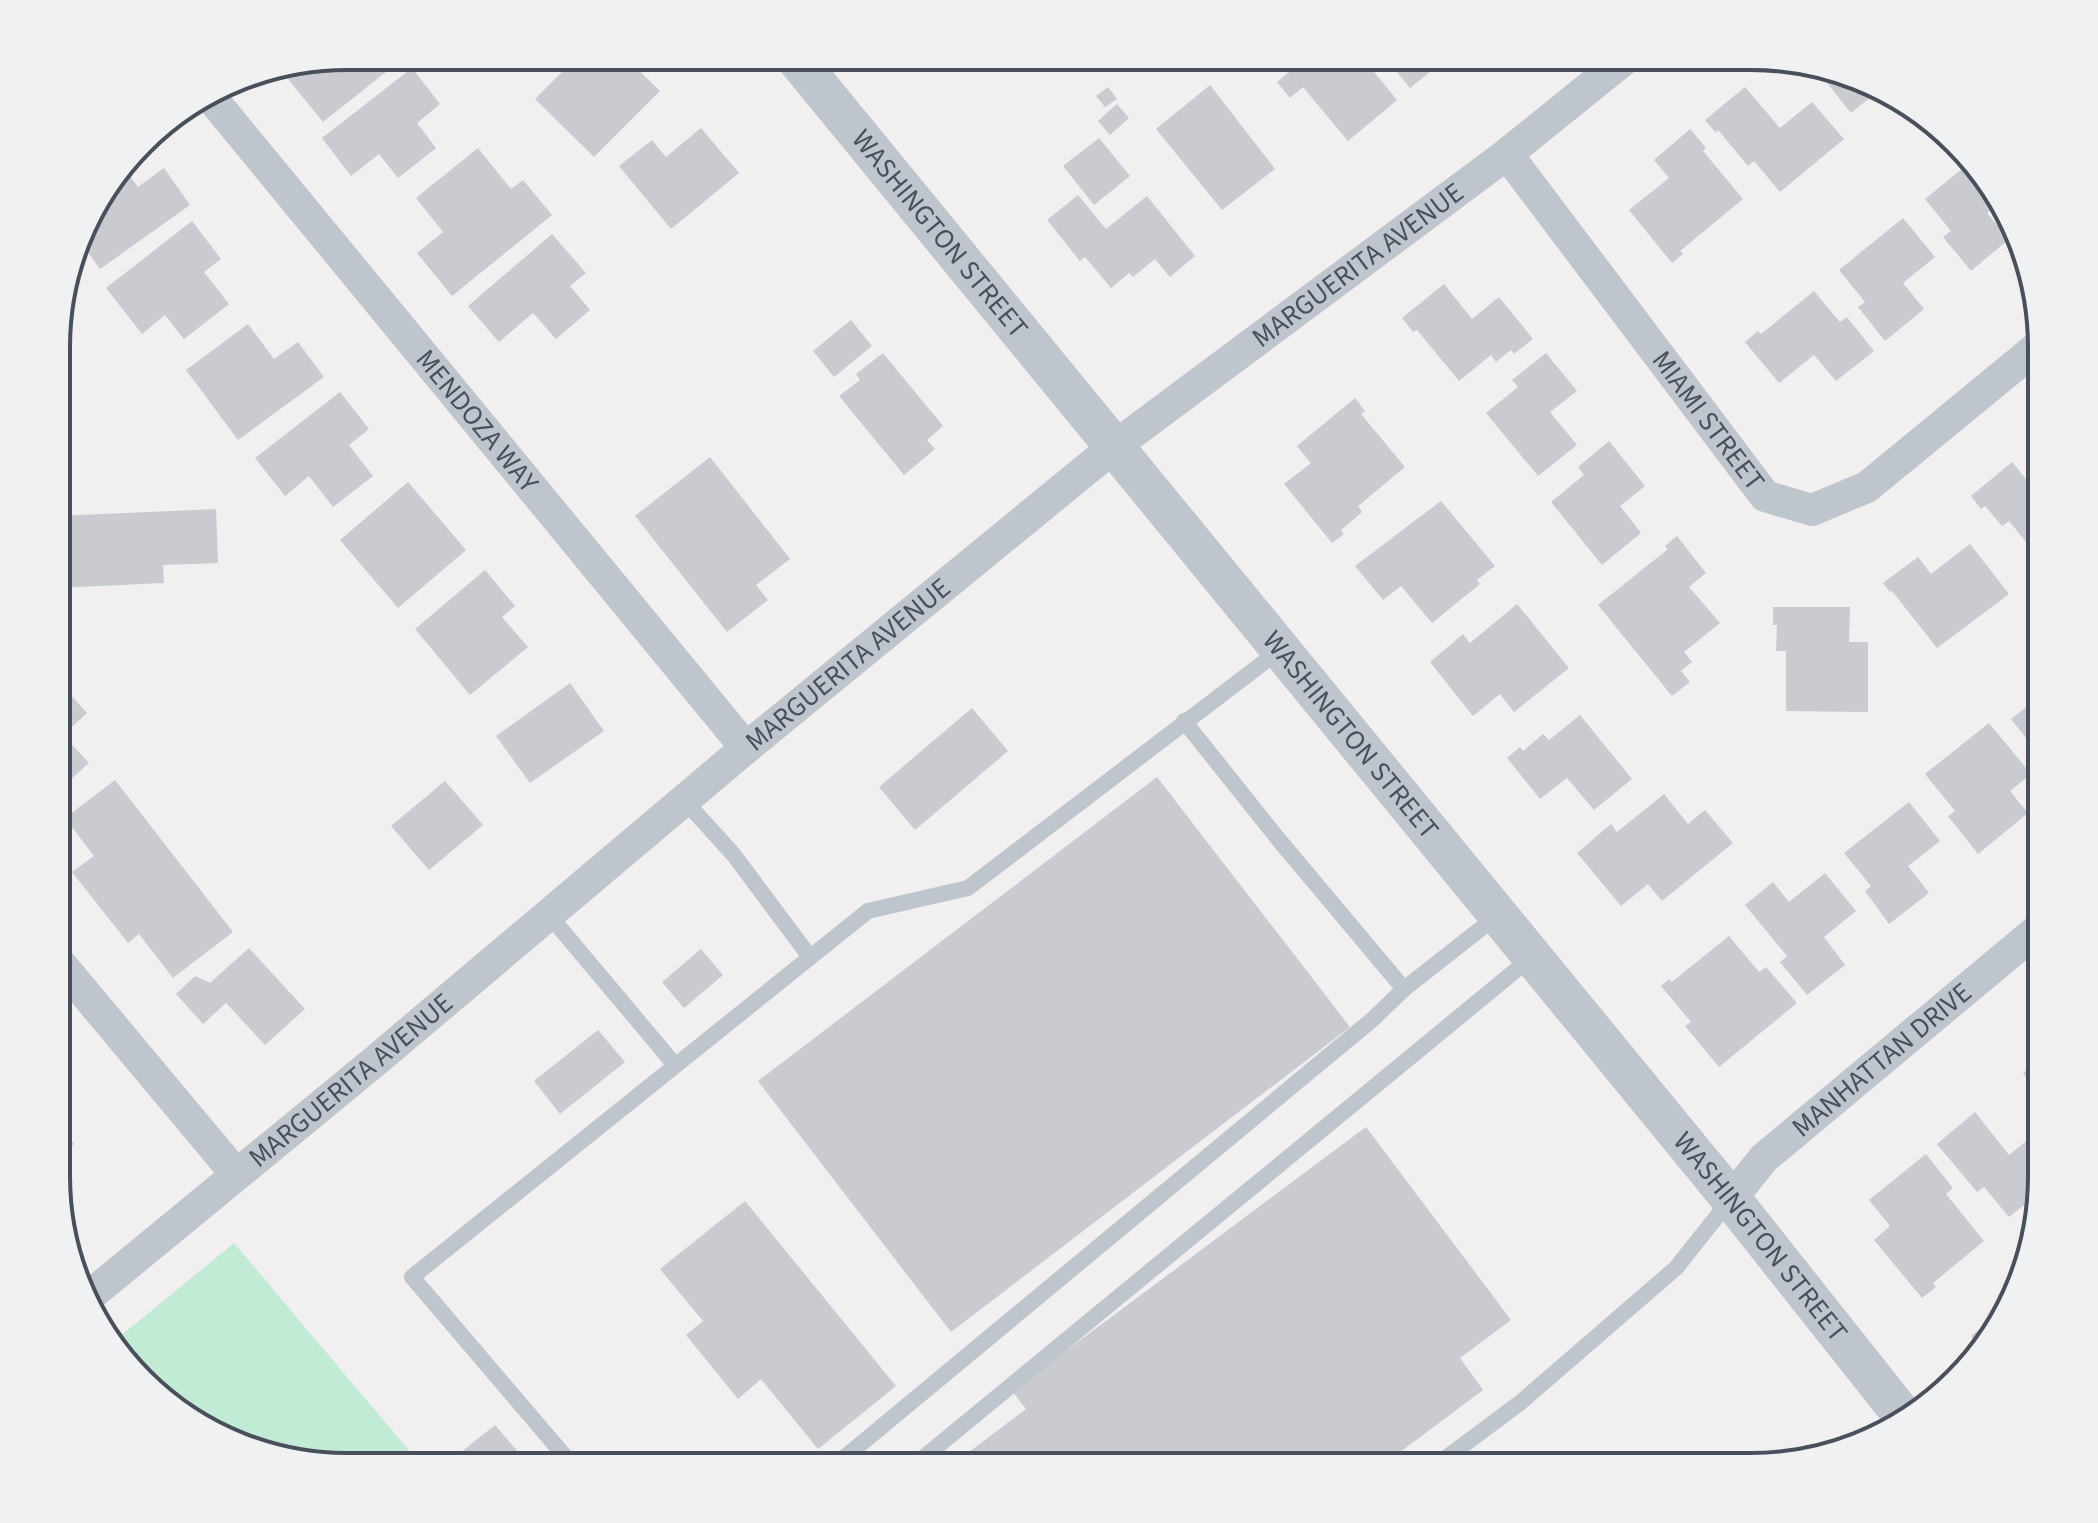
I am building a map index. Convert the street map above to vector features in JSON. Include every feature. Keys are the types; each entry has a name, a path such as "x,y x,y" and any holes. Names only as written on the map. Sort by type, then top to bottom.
{"street":[{"name":"WASHINGTON STREET","path":"806,70 1731,1199 1898,1410"},
{"name":"MARGUERITA AVENUE","path":"96,1291 374,1062 746,748 1115,446 1507,154 1610,71"},
{"name":"MENDOZA WAY","path":"216,103 746,748"},
{"name":"MIAMI STREET","path":"1507,154 1765,496 1812,510 1867,487 2027,356"},
{"name":"MANHATTAN DRIVE","path":"1731,1199 1764,1158 2027,939"},
{"path":"71,976 236,1174"}],"lane":[{"path":"561,1452 412,1277 868,911 968,888 1281,649"},
{"path":"1184,721 1404,989"},
{"path":"684,800 733,854 810,957"},
{"path":"549,915 675,1065"},
{"path":"851,1452 1373,1019 1404,989 1498,915"},
{"path":"930,1452 1532,957"},
{"path":"1453,1453 1521,1402 1676,1268 1731,1199"}],"green space":[{"path":"234,1243 410,1452 329,1452 293,1448 241,1432 208,1416 178,1396 151,1372 121,1336"}],"building":[{"path":"388,70 323,122 288,79 310,72"},
{"path":"409,70 414,70 440,104 417,123 436,148 398,178 379,154 351,176 322,138"},
{"path":"564,70 639,70 660,91 594,157 535,99"},
{"path":"1291,71 1373,71 1397,100 1348,141 1303,87 1290,98 1277,82"},
{"path":"1396,71 1431,71 1410,88"},
{"path":"1826,81 1870,97 1851,113"},
{"path":"1210,85 1275,169 1222,210 1156,129"},
{"path":"1108,87 1117,99 1105,107 1096,96"},
{"path":"1745,87 1780,128 1812,102 1844,139 1780,192 1754,161 1748,166 1718,130 1716,133 1705,120"},
{"path":"1117,104 1129,118 1110,135 1098,121"},
{"path":"701,128 739,173 671,229 619,166 652,140 666,157"},
{"path":"1690,129 1706,148 1703,151 1743,199 1680,251 1683,254 1672,263 1629,210 1669,178 1654,160"},
{"path":"1099,138 1130,176 1094,205 1063,166"},
{"path":"478,148 511,189 523,180 552,215 452,296 417,253 443,232 416,198"},
{"path":"164,168 190,205 100,269 87,251 107,208 130,176 138,187"},
{"path":"1962,169 1991,208 1987,213 2007,241 1971,271 1943,237 1951,231 1925,199"},
{"path":"1078,195 1106,229 1147,196 1195,256 1170,277 1155,259 1133,277 1129,273 1111,288 1085,257 1080,261 1047,220"},
{"path":"1903,218 1935,257 1903,283 1924,309 1885,341 1858,307 1865,302 1839,270"},
{"path":"192,221 221,259 204,272 229,304 184,339 165,315 142,334 106,288"},
{"path":"552,234 586,273 570,286 590,310 556,339 533,313 499,342 468,306"},
{"path":"1444,284 1472,319 1499,297 1533,339 1514,354 1511,350 1496,362 1491,355 1459,381 1417,330 1413,332 1402,318"},
{"path":"1814,291 1840,322 1847,317 1874,351 1836,381 1814,355 1779,383 1745,342 1758,331 1761,334"},
{"path":"851,320 872,346 834,377 813,351"},
{"path":"248,324 274,359 298,342 324,377 238,440 186,370"},
{"path":"883,353 943,426 927,440 935,449 904,475 839,396 860,380 856,374"},
{"path":"1546,353 1577,391 1550,412 1577,445 1538,476 1486,413 1518,387 1512,380"},
{"path":"340,392 369,429 349,445 373,476 333,507 309,476 285,496 255,458"},
{"path":"1355,398 1365,411 1361,414 1405,467 1358,506 1362,512 1341,530 1344,534 1332,543 1284,484 1311,463 1297,446"},
{"path":"1609,441 1645,486 1620,506 1641,533 1602,565 1551,502 1584,475 1578,467"},
{"path":"710,457 790,559 756,585 768,600 727,632 635,516"},
{"path":"2012,462 2027,480 2027,543 2009,521 2002,526 1985,506 1981,509 1971,496"},
{"path":"408,482 466,550 398,608 340,540"},
{"path":"1441,501 1495,566 1477,580 1480,584 1432,623 1401,586 1383,600 1355,566"},
{"path":"216,509 218,563 163,565 164,583 70,587 70,515"},
{"path":"1677,536 1706,573 1689,587 1720,623 1684,652 1692,662 1681,671 1690,682 1672,696 1598,605 1668,549 1665,546"},
{"path":"1970,544 2009,594 1937,648 1883,583 1918,557 1931,574"},
{"path":"485,570 515,606 502,617 528,647 470,695 415,629"},
{"path":"1517,604 1569,668 1514,712 1500,694 1473,716 1430,662 1463,634 1470,643"},
{"path":"1773,607 1850,607 1849,642 1868,642 1868,712 1786,711 1786,651 1776,651 1777,625 1773,625"},
{"path":"570,683 604,731 530,783 496,736"},
{"path":"70,695 87,713 70,728"},
{"path":"2027,707 2027,739 2011,719"},
{"path":"972,708 1008,751 915,830 879,787"},
{"path":"1580,715 1632,779 1594,810 1567,778 1540,799 1507,758 1520,747 1523,751 1543,734 1549,740"},
{"path":"1989,723 2027,769 2027,777 2010,791 2027,814 1978,854 1948,816 1955,811 1925,774"},
{"path":"70,743 89,763 71,780"},
{"path":"1157,777 1350,1027 951,1332 758,1081"},
{"path":"115,780 233,932 173,978 139,934 128,943 72,872 94,856 71,825 71,814"},
{"path":"445,781 483,825 429,870 391,826"},
{"path":"1664,794 1688,824 1705,810 1733,843 1662,901 1648,884 1621,906 1577,853 1611,824 1617,832"},
{"path":"1909,802 1940,841 1908,866 1929,893 1889,924 1865,891 1871,886 1844,853"},
{"path":"1825,873 1856,911 1824,937 1845,965 1807,995 1780,962 1787,956 1745,905 1773,882 1789,902"},
{"path":"1729,936 1759,972 1766,967 1797,1003 1719,1067 1685,1026 1691,1022 1661,986 1669,979 1672,982"},
{"path":"249,948 305,1009 265,1045 226,1003 203,1024 176,994 195,976 210,983"},
{"path":"701,949 723,975 684,1008 662,982"},
{"path":"598,1030 625,1062 560,1114 534,1081"},
{"path":"1975,1112 2009,1155 2027,1140 2026,1204 2009,1217 1984,1187 1977,1192 1937,1144"},
{"path":"1366,1127 1511,1320 1460,1358 1483,1390 1399,1453 968,1452 1026,1409 1012,1391"},
{"path":"1926,1154 1953,1188 1946,1194 1984,1241 1933,1283 1936,1287 1922,1298 1874,1240 1890,1226 1869,1200"},
{"path":"745,1201 896,1386 818,1449 761,1379 738,1399 686,1335 703,1321 660,1269"},
{"path":"1984,1326 1974,1341 1971,1336"},
{"path":"495,1425 518,1452 461,1452"}]}
